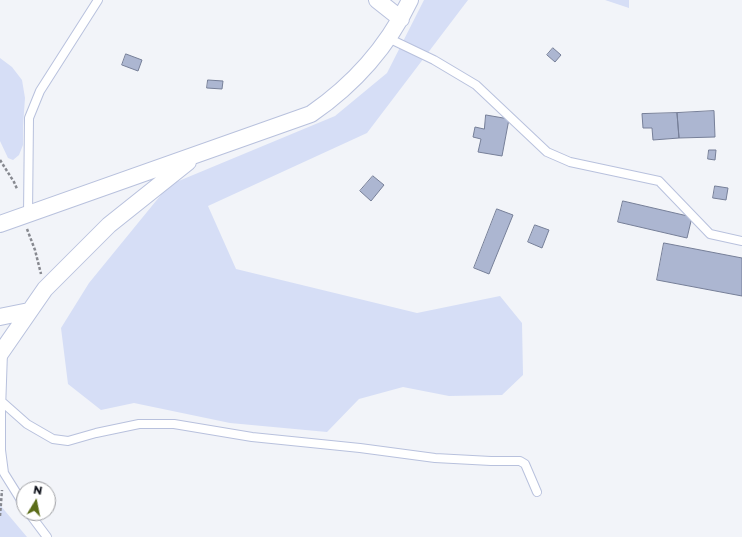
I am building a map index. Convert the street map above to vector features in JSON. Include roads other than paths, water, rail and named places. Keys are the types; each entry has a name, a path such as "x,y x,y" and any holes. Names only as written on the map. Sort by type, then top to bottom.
{"street":[{"path":"377,0 401,19"},
{"path":"0,224 311,114 332,99 357,76 388,38 401,19 410,0"},
{"path":"2,351 45,289 109,225 198,154"},
{"path":"0,317 29,311"}],"lane":[{"path":"28,214 29,118 40,91 98,0"},
{"path":"388,38 434,60 476,86 547,152 570,162 660,181 710,234 742,240"},
{"path":"2,351 1,450 4,473 16,492"},
{"path":"1,401 27,424 53,439 68,441 96,433 139,424 174,424 252,437 360,448 409,455 491,461 520,461 525,464 537,492"},
{"path":"35,521 47,537"}]}
